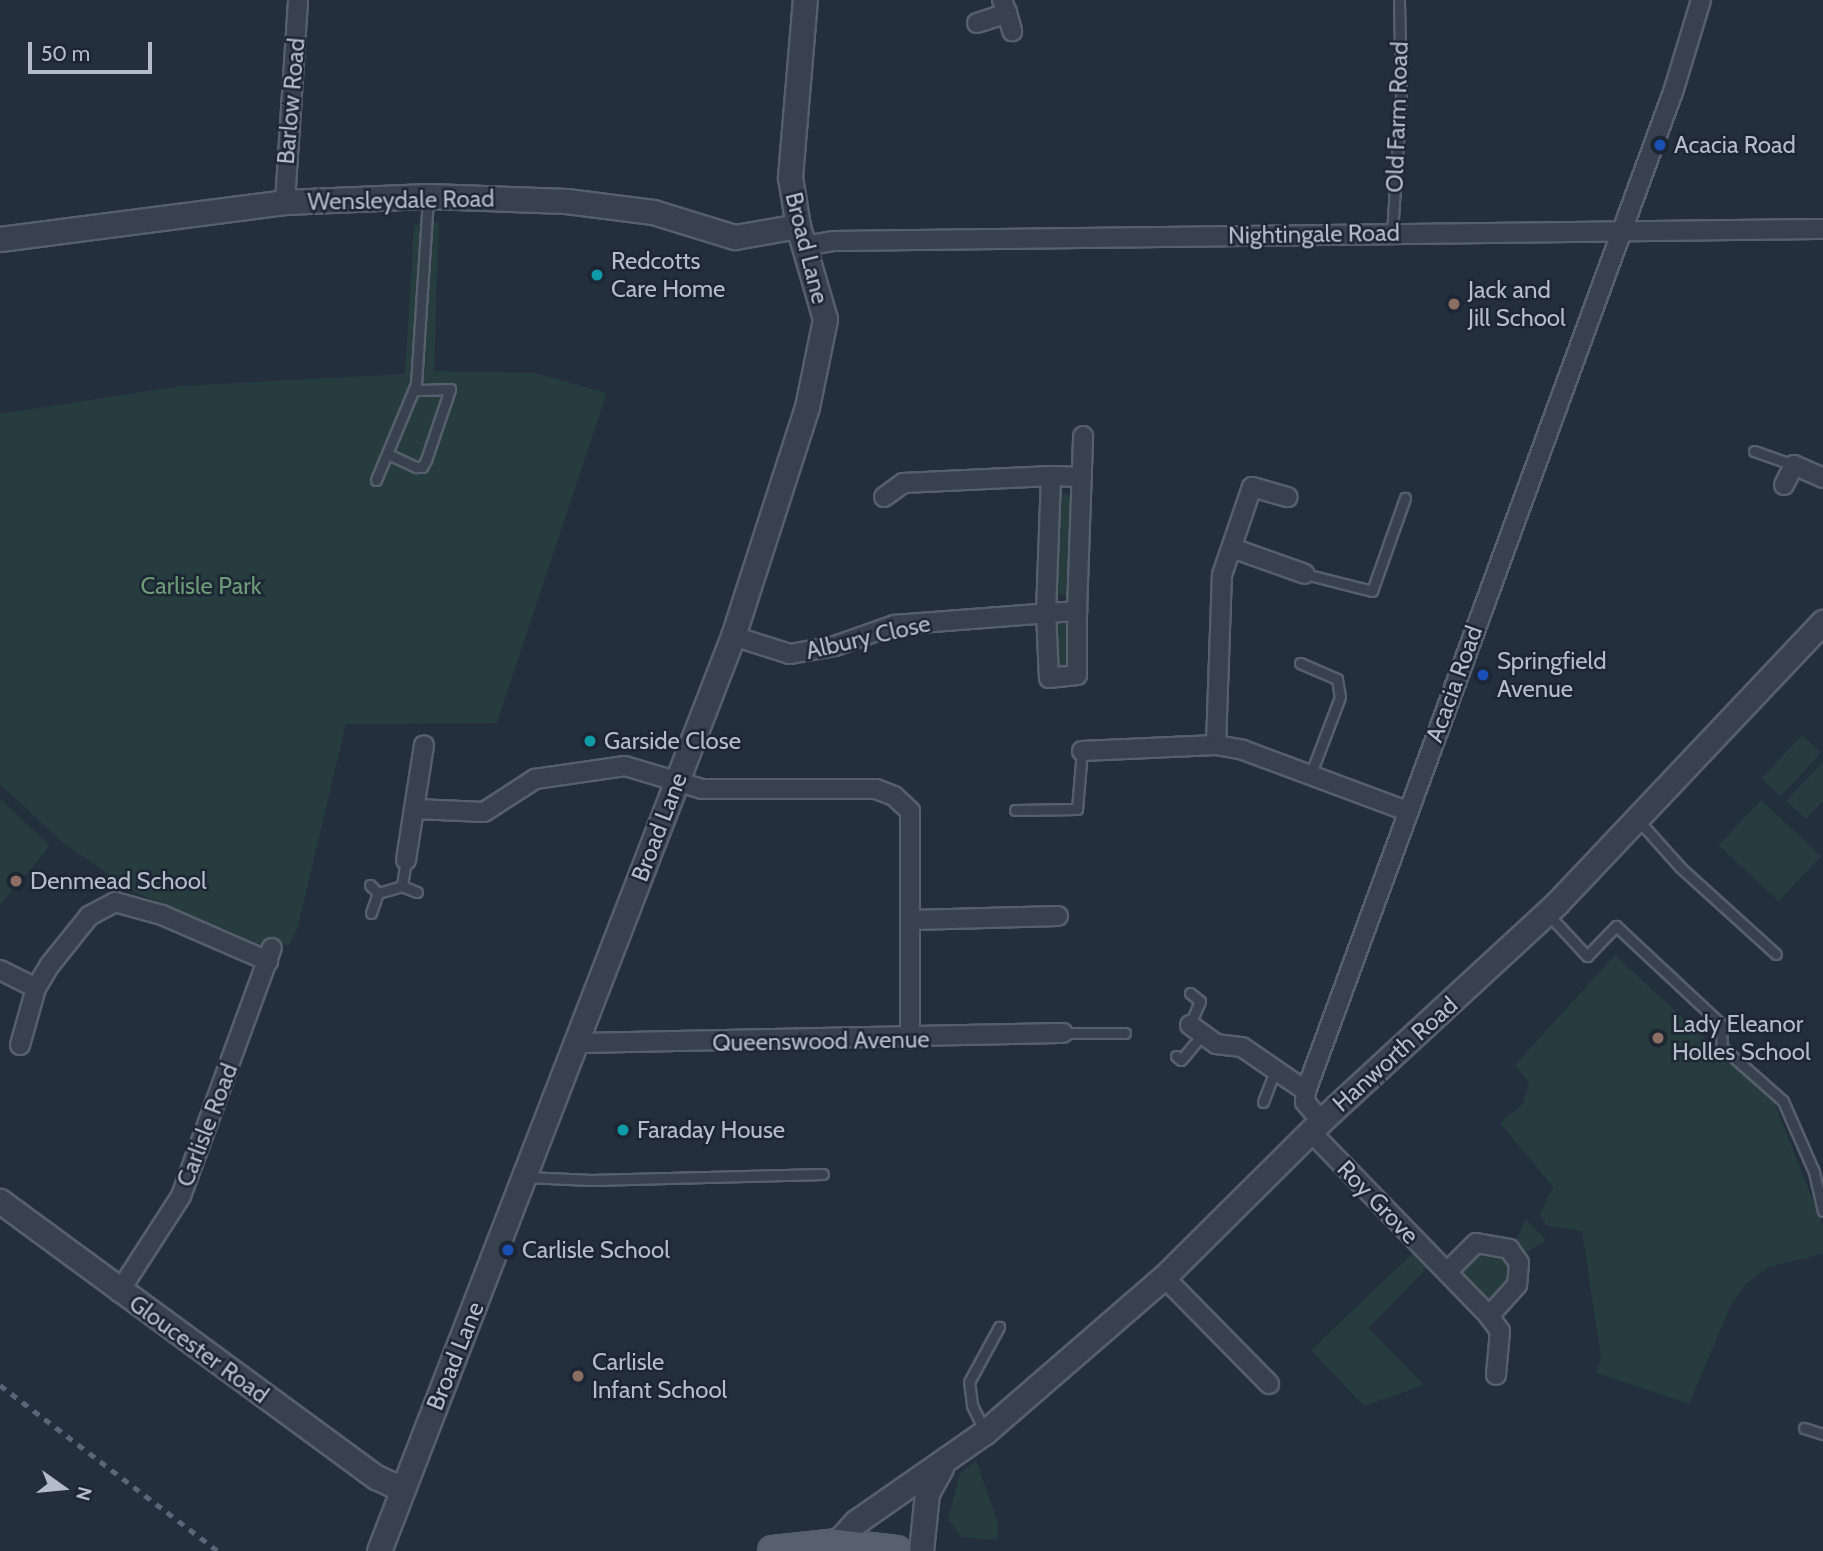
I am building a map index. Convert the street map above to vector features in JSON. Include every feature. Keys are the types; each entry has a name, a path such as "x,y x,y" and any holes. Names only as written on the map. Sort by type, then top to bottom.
{"main road":[{"path":"791,1549 836,1544 897,1551"}],"street":[{"name":"Barlow Road","path":"285,202 299,0"},
{"name":"Broad Lane","path":"379,1551 578,1043 674,784 733,636 786,480 823,337 822,299 801,236 790,156 805,0"},
{"name":"Acacia Road","path":"1306,1091 1702,2"},
{"path":"977,23 1005,7 1012,31"},
{"name":"Wensleydale Road","path":"0,239 285,202 428,196 566,201 653,212 736,237 801,236"},
{"name":"Nightingale Road","path":"801,236 834,241 1621,228 1823,229"},
{"path":"1051,475 1046,613 1049,678 1077,676 1076,611 1083,436"},
{"path":"1784,485 1794,465 1823,478"},
{"path":"884,497 903,483 1051,475 1080,477"},
{"path":"1216,745 1222,575 1252,486 1288,497"},
{"path":"1232,548 1305,574"},
{"name":"Albury Close","path":"733,636 790,654 835,646 894,625 1076,611"},
{"name":"Hanworth Road","path":"836,1544 856,1522 985,1432 1164,1277 1316,1126 1547,913 1823,622"},
{"path":"406,860 424,745"},
{"path":"1082,751 1216,745 1243,750 1407,811"},
{"path":"416,809 484,812 535,779 625,766 674,784 702,789 876,789 894,796 909,811 913,920 910,1039"},
{"name":"Carlisle Road","path":"36,988 89,916 115,902 162,915 270,954 181,1196 119,1292"},
{"path":"913,920 1058,916"},
{"path":"0,970 36,988 20,1045"},
{"path":"1196,1030 1216,1044 1242,1047 1306,1091 1305,1102 1316,1126"},
{"name":"Queenswood Avenue","path":"578,1043 910,1039 1063,1033"},
{"name":"Roy Grove","path":"1316,1126 1500,1331 1496,1375"},
{"name":"Gloucester Road","path":"0,1202 119,1292 376,1477 402,1489"},
{"path":"1447,1272 1476,1243 1509,1249 1519,1264 1517,1285 1489,1316"},
{"path":"1164,1277 1269,1384"},
{"name":"Hanworth Road","path":"921,1551 927,1493 945,1462"}],"lane":[{"name":"Old Farm Road","path":"1392,233 1401,97 1399,0"},
{"path":"376,480 390,455 414,390 428,196"},
{"path":"390,455 416,467 422,467 450,389 414,390"},
{"path":"1754,451 1794,465"},
{"path":"1305,574 1372,591 1405,498"},
{"path":"1300,663 1337,679 1340,697 1310,776"},
{"path":"1015,810 1077,809 1082,751"},
{"path":"1638,820 1681,868 1776,954"},
{"path":"402,886 406,860"},
{"path":"370,885 378,893"},
{"path":"378,893 402,886 417,892"},
{"path":"372,913 378,893"},
{"path":"1547,913 1587,956 1616,926 1721,1024 1722,1048 1783,1101 1814,1172 1823,1211"},
{"path":"1176,1056 1181,1060 1196,1030 1200,1001 1190,993"},
{"path":"1063,1033 1125,1033"},
{"path":"1263,1102 1275,1070"},
{"path":"524,1177 591,1180 823,1174"},
{"path":"985,1432 972,1405 970,1378 999,1327"},
{"path":"1804,1428 1823,1434"}],"green space":[{"name":"Carlisle Park","path":"439,222 434,371 535,373 607,393 497,723 346,724 298,926 289,946 268,940 265,946 134,892 62,842 0,784 0,414 181,386 405,374 414,225"},
{"path":"1058,494 1073,494 1073,595 1058,595"},
{"path":"1056,623 1070,623 1070,667 1056,667"},
{"path":"1802,735 1821,753 1781,796 1762,778"},
{"path":"1823,762 1823,801 1806,819 1786,801"},
{"path":"1761,800 1821,856 1779,901 1719,845"},
{"name":"Denmead School","path":"0,801 50,846 0,905"},
{"path":"1615,955 1775,1104 1823,1226 1823,1254 1769,1267 1747,1283 1731,1305 1689,1404 1596,1373 1601,1358 1582,1231 1547,1226 1540,1215 1553,1187 1500,1123 1523,1104 1529,1083 1515,1065"},
{"path":"1526,1219 1546,1240 1522,1256 1514,1245"},
{"path":"1479,1249 1506,1254 1512,1266 1509,1283 1488,1304 1457,1269"},
{"path":"1413,1253 1427,1268 1368,1328 1424,1385 1364,1406 1311,1350"},
{"path":"976,1460 998,1523 997,1540 961,1537 948,1519 960,1474"}],"railway":[{"path":"0,1385 218,1551"}],"place":[{"name":"Acacia Road","path":"1660,145"},
{"name":"Redcotts Care Home","path":"597,275"},
{"name":"Jack and Jill School","path":"1454,304"},
{"name":"Springfield Avenue","path":"1483,675"},
{"name":"Garside Close","path":"590,741"},
{"name":"Denmead School","path":"16,881"},
{"name":"Lady Eleanor Holles School","path":"1658,1038"},
{"name":"Faraday House","path":"623,1130"},
{"name":"Carlisle School","path":"508,1250"},
{"name":"Carlisle Infant School","path":"578,1376"}]}
